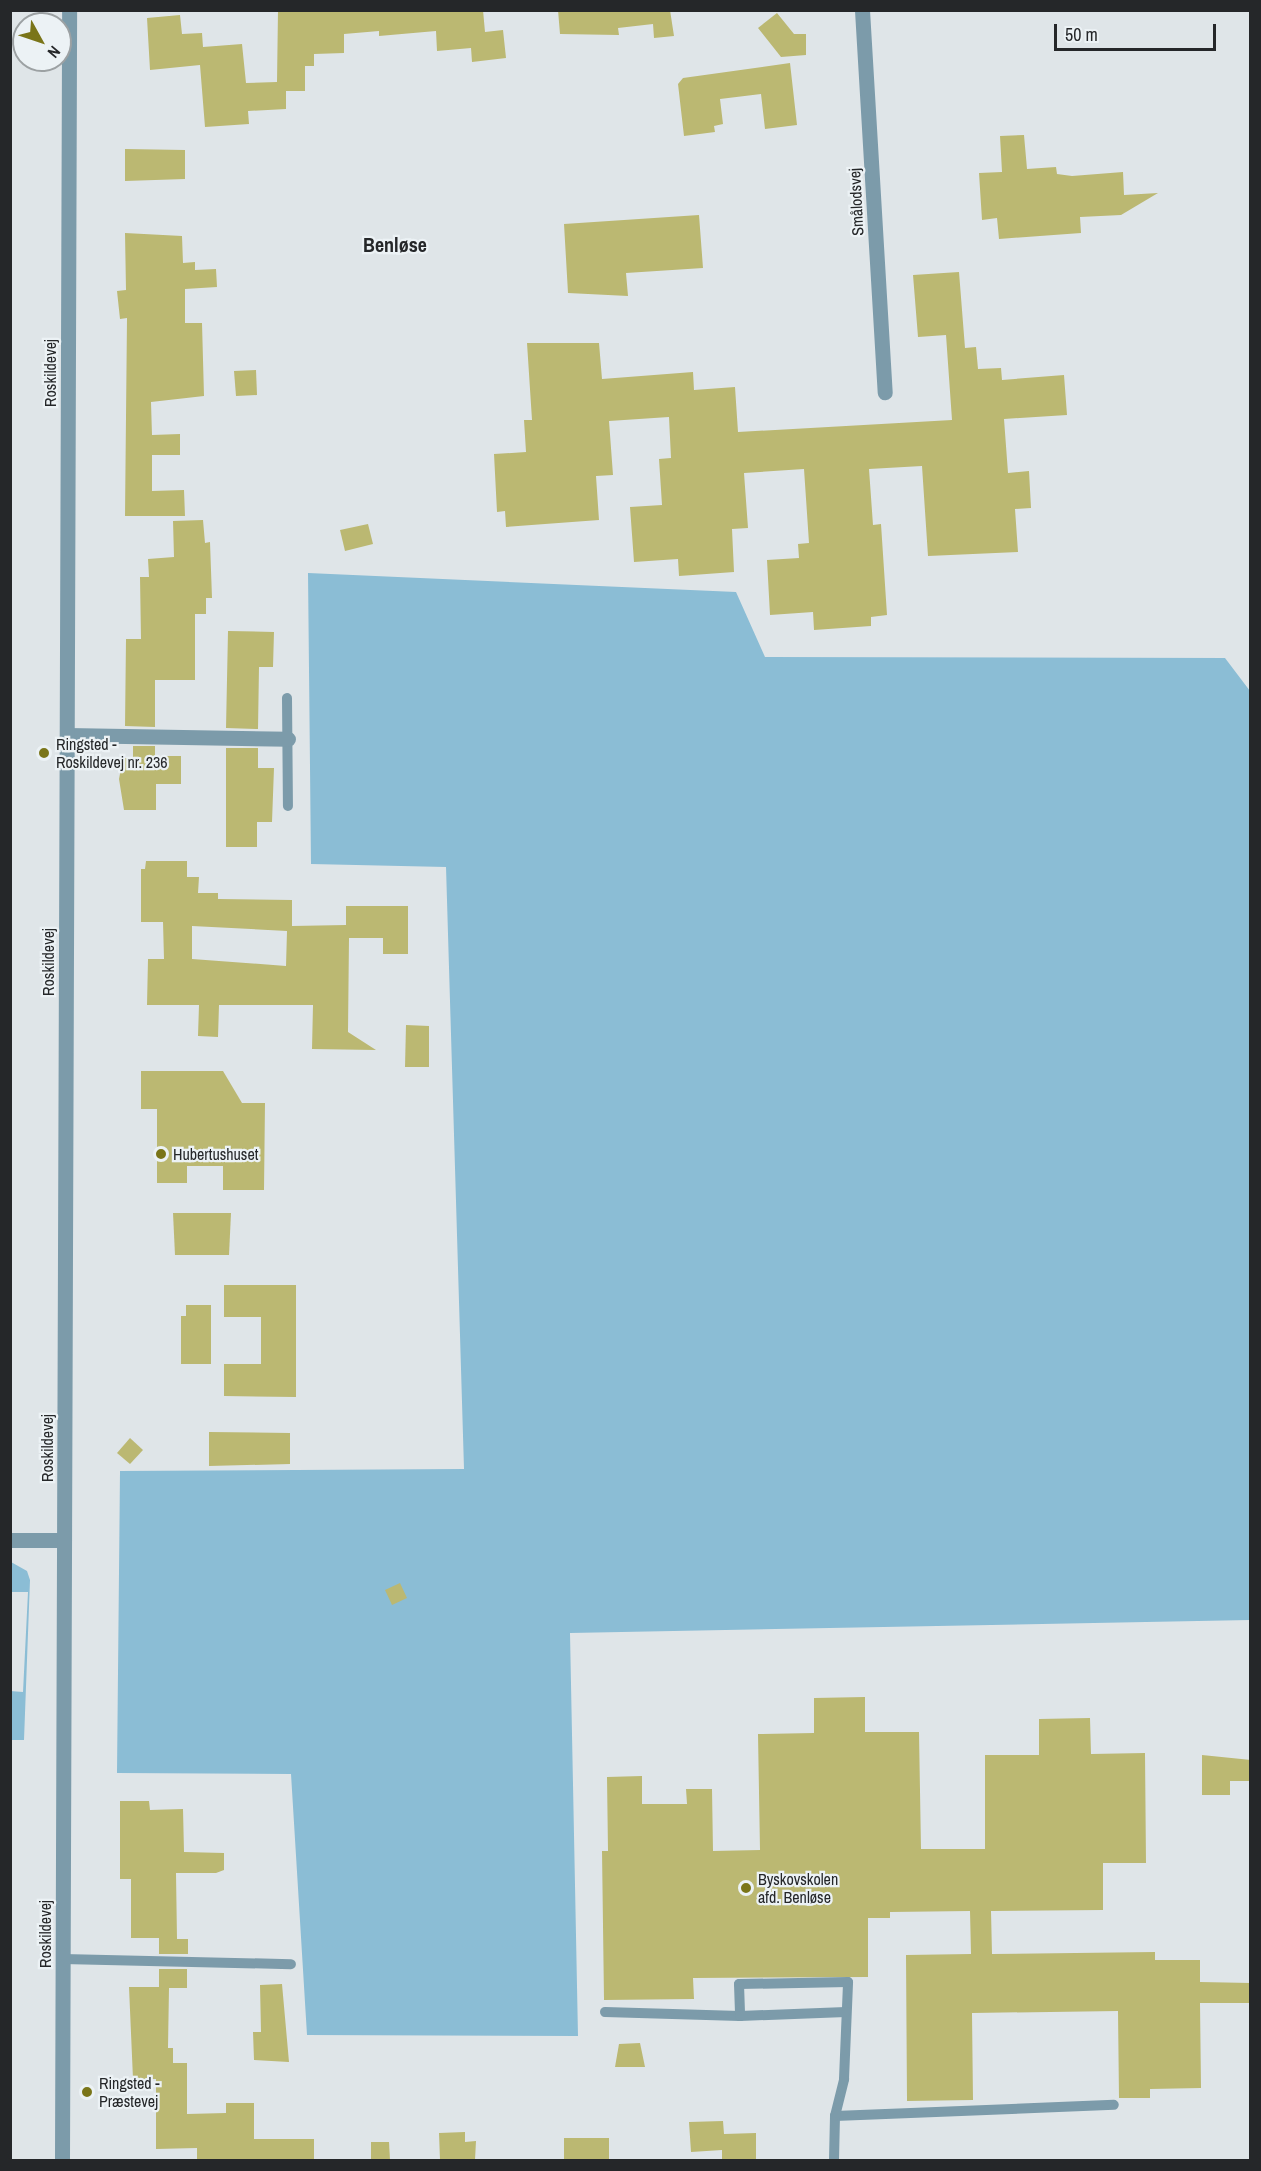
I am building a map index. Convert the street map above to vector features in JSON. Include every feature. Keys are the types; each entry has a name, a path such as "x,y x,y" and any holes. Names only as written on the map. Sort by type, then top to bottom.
{"street":[{"name":"Roskildevej","path":"62,2160 69,10"},
{"name":"Smålodsvej","path":"862,10 885,392"},
{"path":"67,735 288,740"},
{"path":"10,1540 64,1540"}],"lane":[{"path":"287,698 288,806"},
{"path":"63,1959 291,1964"},
{"path":"740,2016 739,1984 848,1982 844,2079 835,2116 834,2160"},
{"path":"605,2012 740,2016 846,2012"},
{"path":"835,2116 1114,2105"}],"shaded area":[{"path":"308,573 736,592 765,657 1225,658 1250,691 1250,1620 570,1633 578,2036 307,2035 291,1774 117,1773 120,1471 464,1469 446,867 311,864"},
{"path":"11,1562 27,1571 30,1580 24,1740 11,1740 10,1691 23,1692 28,1592 11,1592"}],"building":[{"path":"278,10 483,10 485,32 503,30 506,58 472,62 471,48 437,51 436,31 379,36 379,31 344,34 344,53 314,54 314,66 305,66 305,91 286,91 286,109 248,111 249,124 205,127 200,65 150,70 147,18 180,15 182,34 202,33 203,47 242,44 246,83 277,82"},
{"path":"558,10 670,10 674,36 654,38 653,24 618,28 619,35 560,34"},
{"path":"777,13 794,34 806,34 806,55 781,57 758,28"},
{"path":"790,63 797,125 765,129 761,94 720,99 723,124 714,126 715,132 684,136 678,84 683,78"},
{"path":"1024,135 1027,169 1056,167 1057,174 1072,176 1123,172 1124,195 1158,193 1121,215 1080,217 1081,233 999,239 997,218 982,220 979,173 1002,172 1000,136"},
{"path":"125,149 185,150 185,179 125,181"},
{"path":"699,215 703,268 626,273 628,296 568,293 564,224"},
{"path":"125,233 182,236 183,263 195,262 195,270 216,269 217,287 185,289 185,323 202,323 204,396 151,402 152,435 180,434 180,455 152,455 152,491 184,490 185,516 125,516 127,318 120,319 117,291 126,290"},
{"path":"959,272 965,348 976,347 978,369 1001,368 1002,380 1064,375 1067,415 1004,419 1008,473 1029,471 1031,508 1015,509 1018,552 928,556 922,466 869,469 873,525 881,524 887,615 871,617 871,626 814,630 813,612 770,615 767,560 799,558 798,544 809,543 804,469 744,473 748,528 732,529 734,572 679,576 678,559 634,562 630,507 662,505 659,459 671,458 669,417 609,421 613,475 596,476 599,520 506,527 505,511 497,512 494,454 526,452 524,420 532,420 527,343 599,343 602,379 693,372 694,390 735,387 738,432 952,420 946,335 918,337 913,275"},
{"path":"256,370 257,395 236,396 234,371"},
{"path":"203,520 205,543 210,542 212,598 206,598 206,614 195,614 195,680 155,680 155,727 125,726 126,639 141,639 140,577 149,577 148,559 174,557 173,521"},
{"path":"368,524 373,544 345,551 340,530"},
{"path":"228,631 274,632 273,667 259,667 258,729 226,728"},
{"path":"133,746 155,746 155,756 181,756 181,784 156,784 156,810 124,810 119,779 123,758 133,758"},
{"path":"226,748 258,748 258,768 274,768 272,822 257,822 257,847 226,847"},
{"path":"146,861 187,861 187,877 199,877 198,893 218,893 218,899 292,900 292,926 346,925 346,906 408,906 408,954 383,954 383,938 349,938 348,1032 376,1050 312,1049 313,1005 219,1005 218,1037 198,1036 199,1005 147,1005 148,959 164,959 163,922 141,922 141,869 145,869","holes":["192,926 287,931 286,966 192,959"]},
{"path":"406,1025 429,1026 429,1067 405,1067"},
{"path":"141,1071 223,1071 242,1103 265,1103 264,1190 223,1190 223,1166 187,1166 187,1183 157,1183 157,1109 141,1109"},
{"path":"173,1213 231,1213 229,1255 175,1255"},
{"path":"224,1285 296,1285 296,1397 224,1396 224,1364 261,1364 261,1317 224,1317"},
{"path":"186,1305 211,1305 211,1364 181,1364 181,1316 186,1316"},
{"path":"209,1432 290,1433 290,1464 209,1466"},
{"path":"130,1438 143,1450 130,1464 117,1453"},
{"path":"400,1583 407,1598 392,1605 385,1590"},
{"name":"Byskovskolen afd. Benløse","path":"865,1697 865,1732 919,1732 921,1849 985,1849 985,1755 1039,1755 1039,1719 1090,1718 1091,1754 1145,1753 1146,1863 1103,1863 1103,1910 991,1911 992,1954 1155,1952 1155,1960 1200,1960 1200,1982 1251,1983 1251,2003 1200,2003 1201,2088 1150,2089 1150,2098 1119,2098 1118,2011 972,2013 973,2100 907,2101 906,1955 971,1954 970,1911 890,1912 890,1918 868,1918 868,1977 693,1978 694,1999 604,2000 602,1851 608,1851 607,1777 642,1776 642,1804 687,1804 686,1789 712,1789 713,1851 760,1850 758,1734 814,1733 814,1698"},
{"path":"1202,1755 1251,1760 1251,1781 1230,1781 1230,1795 1202,1795"},
{"path":"120,1801 149,1801 150,1810 183,1809 184,1852 224,1853 224,1870 216,1873 176,1873 177,1939 188,1939 188,1954 159,1954 159,1938 131,1938 131,1879 120,1879"},
{"path":"159,1969 187,1969 187,1988 169,1988 168,2048 173,2048 173,2063 187,2063 187,2114 226,2113 226,2103 254,2103 254,2139 314,2139 314,2160 197,2160 197,2148 156,2149 156,2079 133,2079 129,1987 159,1987"},
{"path":"282,1984 289,2062 254,2060 253,2032 261,2032 260,1985"},
{"path":"640,2043 645,2067 615,2067 619,2044"},
{"path":"723,2121 724,2134 756,2133 756,2160 722,2160 722,2150 691,2152 689,2122"},
{"path":"465,2132 465,2142 476,2141 475,2160 440,2160 439,2133"},
{"path":"564,2138 609,2138 609,2160 564,2160"},
{"path":"371,2142 389,2142 390,2160 371,2160"}],"place":[{"name":"Ringsted - Roskildevej nr. 236","path":"44,753"},
{"name":"Hubertushuset","path":"161,1154"},
{"name":"Byskovskolen afd. Benløse","path":"746,1888"},
{"name":"Ringsted - Præstevej","path":"87,2092"}],"district":[{"name":"Benløse","path":"395,244"}]}
